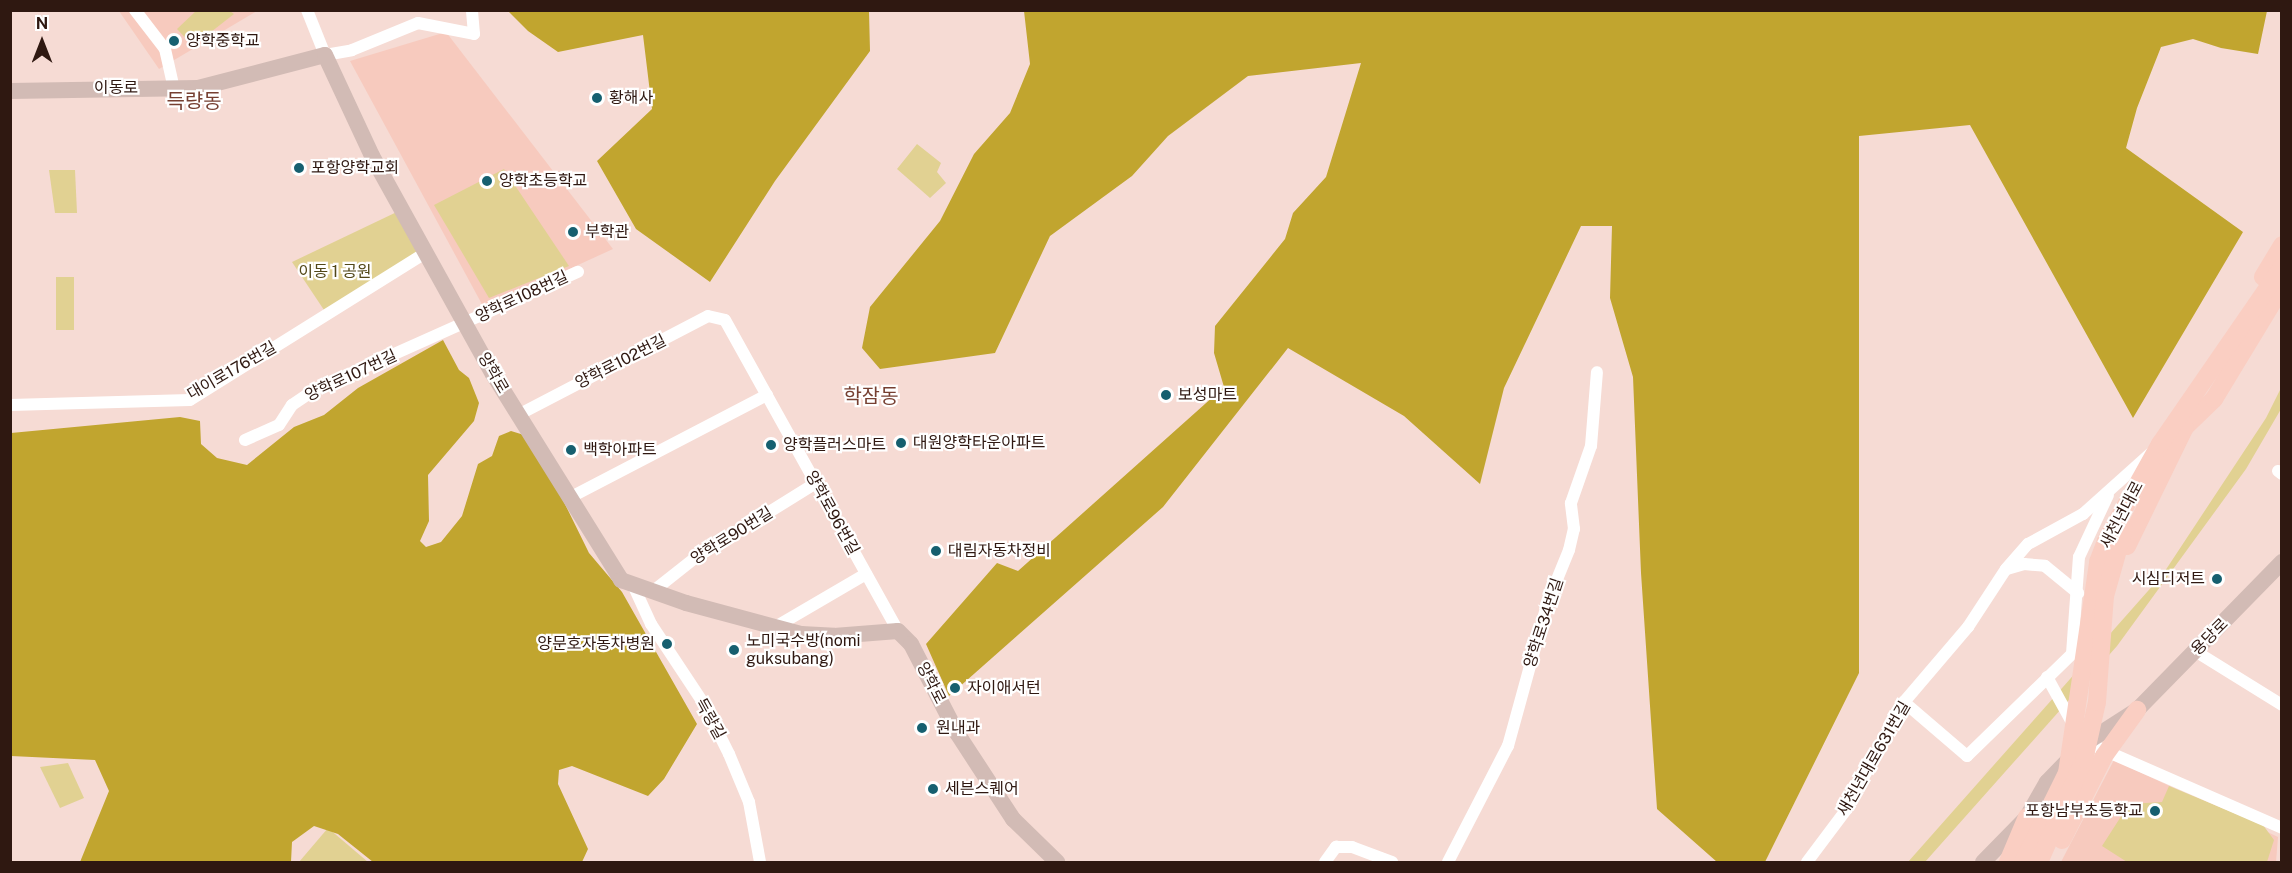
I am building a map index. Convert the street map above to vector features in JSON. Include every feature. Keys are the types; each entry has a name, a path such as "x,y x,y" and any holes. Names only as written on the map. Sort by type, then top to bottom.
{"main road":[{"path":"2201,389 2237,318 2282,244"},
{"name":"새천년대로","path":"2039,862 2084,760 2097,702 2112,543 2160,444 2201,389 2282,267"},
{"name":"새천년대로","path":"2023,862 2067,773 2098,562 2185,427 2214,399 2282,288"},
{"path":"2241,357 2282,311"},
{"path":"2072,654 2099,625 2115,598 2128,543 2185,427"},
{"path":"2049,862 2109,749 2137,710"},
{"path":"2008,862 2032,809"}],"street":[{"path":"135,10 165,49 174,89"},
{"name":"양학로","path":"307,10 325,55 372,156 518,415 621,580 652,592 801,634 834,636 898,631 911,644 957,733 1013,819 1057,862"},
{"path":"325,55 352,50 418,23 474,34 472,10"},
{"name":"이동로","path":"10,91 198,88 325,55"},
{"name":"대이로176번길","path":"10,405 190,400 427,252"},
{"name":"양학로108번길","path":"465,323 578,272"},
{"name":"양학로102번길","path":"518,415 708,316 725,320"},
{"name":"양학로96번길","path":"725,320 898,631"},
{"name":"양학로107번길","path":"245,440 279,425 292,405 316,389 465,323"},
{"name":"양학로34번길","path":"1449,862 1508,746 1547,604 1569,550 1574,529 1571,503 1591,446 1597,372"},
{"path":"571,497 767,395"},
{"name":"새천년대로631번길","path":"1807,862 1846,810 1904,702 1968,627 2006,569 2028,544 2083,514 2160,444"},
{"name":"양학로90번길","path":"652,592 695,558 816,483"},
{"path":"1904,702 1967,756 2072,654 2079,557 2113,486"},
{"name":"용당로","path":"1983,862 2032,809 2047,782 2084,744 2137,710 2282,562"},
{"path":"2006,569 2024,564 2045,567 2092,603 2115,598"},
{"path":"777,626 866,574"},
{"name":"득량길","path":"634,586 651,624 704,704 729,754 749,802 760,862"},
{"path":"2195,651 2282,705"},
{"path":"2047,677 2084,744 2109,749 2282,828"},
{"path":"2032,809 2052,796 2080,806"},
{"path":"1325,862 1336,848 1352,847 1392,862"}],"shaded area":[{"name":"양학중학교","path":"119,11 257,11 159,69"},
{"path":"508,11 869,11 870,51 775,181 710,282 636,229 597,161 652,109 643,35 558,52 528,31"},
{"path":"1024,11 2267,11 2258,54 2221,48 2193,39 2161,47 2137,108 2126,148 2243,232 2133,418 1970,125 1859,136 1859,673 1765,862 1717,862 1657,809 1641,573 1633,377 1610,298 1612,226 1581,226 1504,388 1480,484 1404,416 1288,348 1163,507 949,696 926,644 997,563 1018,571 1224,387 1214,353 1215,326 1285,239 1293,213 1326,177 1361,63 1248,76 1168,136 1132,176 1050,236 995,353 880,369 862,348 870,307 940,221 974,154 1010,113 1030,64"},
{"name":"양학초등학교","path":"446,32 613,249 484,308 350,61"},
{"path":"443,340 459,370 469,378 479,403 474,421 428,475 429,521 420,541 426,547 441,542 462,516 478,464 492,456 499,436 511,431 524,435 561,496 589,553 622,592 697,724 664,779 648,796 572,766 559,770 558,784 588,849 582,862 373,862 338,834 314,826 292,842 291,862 80,862 109,791 95,760 11,756 11,433 180,417 200,421 201,444 217,458 247,465 294,427 324,415 358,388"},
{"name":"포항남부초등학교","path":"2114,760 2278,837 2276,862 2061,862"}],"green space":[{"path":"197,10 230,11 234,14 193,46 177,29"},
{"path":"917,144 941,163 937,172 946,183 930,198 897,169"},
{"path":"504,169 569,266 489,298 434,205"},
{"path":"49,170 75,170 77,213 55,213"},
{"name":"이동 1 공원","path":"401,210 427,252 324,310 292,262"},
{"path":"56,277 74,277 74,330 56,330"},
{"path":"2281,388 2281,409 2246,469 2117,646 1925,862 1908,862 2163,574 2266,418"},
{"path":"68,763 84,798 60,808 40,767"},
{"name":"포항남부초등학교","path":"2169,786 2263,825 2274,840 2267,862 2127,862 2102,846 2129,804 2162,802"},
{"path":"328,828 368,862 299,862"}],"place":[{"name":"양학중학교","path":"174,41"},
{"name":"황해사","path":"597,98"},
{"name":"포항양학교회","path":"299,168"},
{"name":"양학초등학교","path":"487,181"},
{"name":"부학관","path":"573,232"},
{"name":"보성마트","path":"1166,395"},
{"name":"대원양학타운아파트","path":"901,443"},
{"name":"양학플러스마트","path":"771,445"},
{"name":"백학아파트","path":"571,450"},
{"name":"대림자동차정비","path":"936,551"},
{"name":"시심디저트","path":"2217,579"},
{"name":"양문호자동차병원","path":"667,644"},
{"name":"노미국수방(nomi guksubang)","path":"734,650"},
{"name":"자이애서턴","path":"955,688"},
{"name":"원내과","path":"922,728"},
{"name":"세븐스퀘어","path":"933,789"},
{"name":"포항남부초등학교","path":"2155,811"}],"district":[{"name":"득량동","path":"194,101"},
{"name":"학잠동","path":"871,396"}]}
